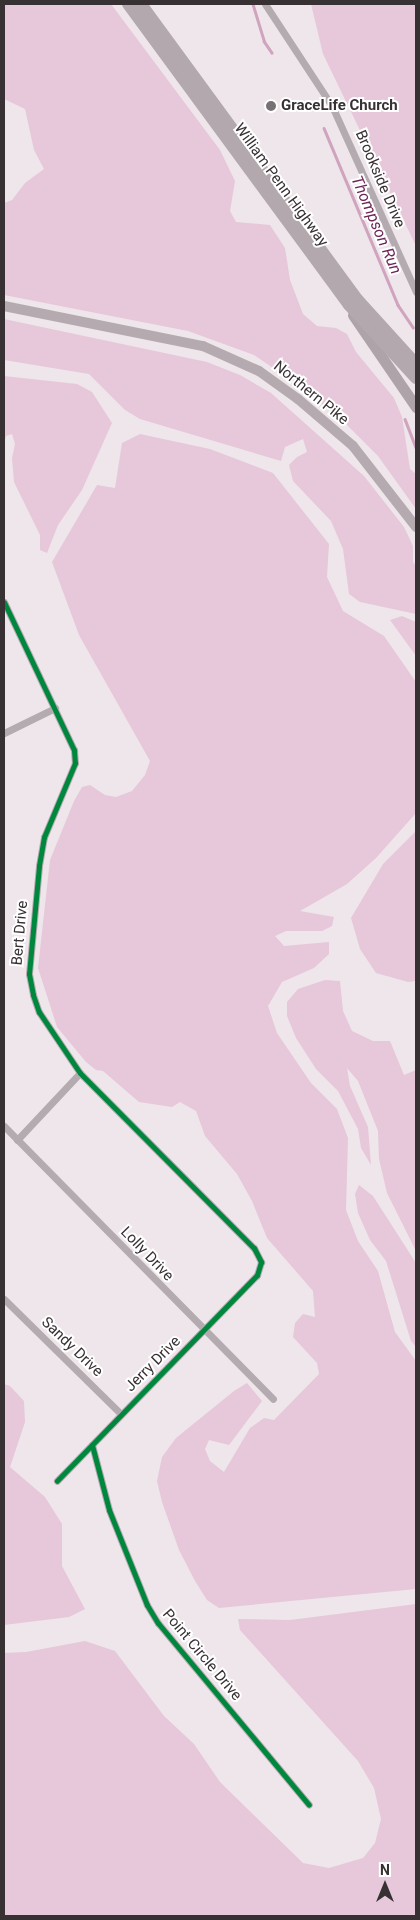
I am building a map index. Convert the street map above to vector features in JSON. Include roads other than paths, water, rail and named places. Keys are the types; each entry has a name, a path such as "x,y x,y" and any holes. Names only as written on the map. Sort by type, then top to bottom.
{"highway":[{"name":"William Penn Highway","path":"128,4 335,286 378,339 416,378"},
{"name":"William Penn Highway","path":"141,4 357,299 416,364"}],"main road":[{"path":"335,286 416,407"},
{"name":"Northern Pike","path":"4,306 203,346 260,371 298,399 353,446 416,527"}],"street":[{"name":"Brookside Drive","path":"265,4 332,106 416,292"},
{"name":"Bert Drive","path":"4,602 56,708 74,750 74,763 44,837 30,974 39,1012 80,1073 254,1248 261,1262"},
{"path":"4,733 56,708"},
{"path":"17,1140 80,1073"},
{"name":"Lolly Drive","path":"4,1126 203,1332 273,1399"},
{"name":"Jerry Drive","path":"57,1480 257,1275 261,1262"},
{"name":"Sandy Drive","path":"4,1299 121,1414"},
{"name":"Point Circle Drive","path":"92,1445 109,1510 146,1605 158,1623 309,1805"}],"waterway":[{"name":"Thompson Run","path":"253,4 264,41 272,53"},
{"name":"Thompson Run","path":"324,128 398,305 413,327"},
{"name":"Thompson Run","path":"405,419 416,447"}],"place":[{"name":"GraceLife Church","path":"271,106"}]}
